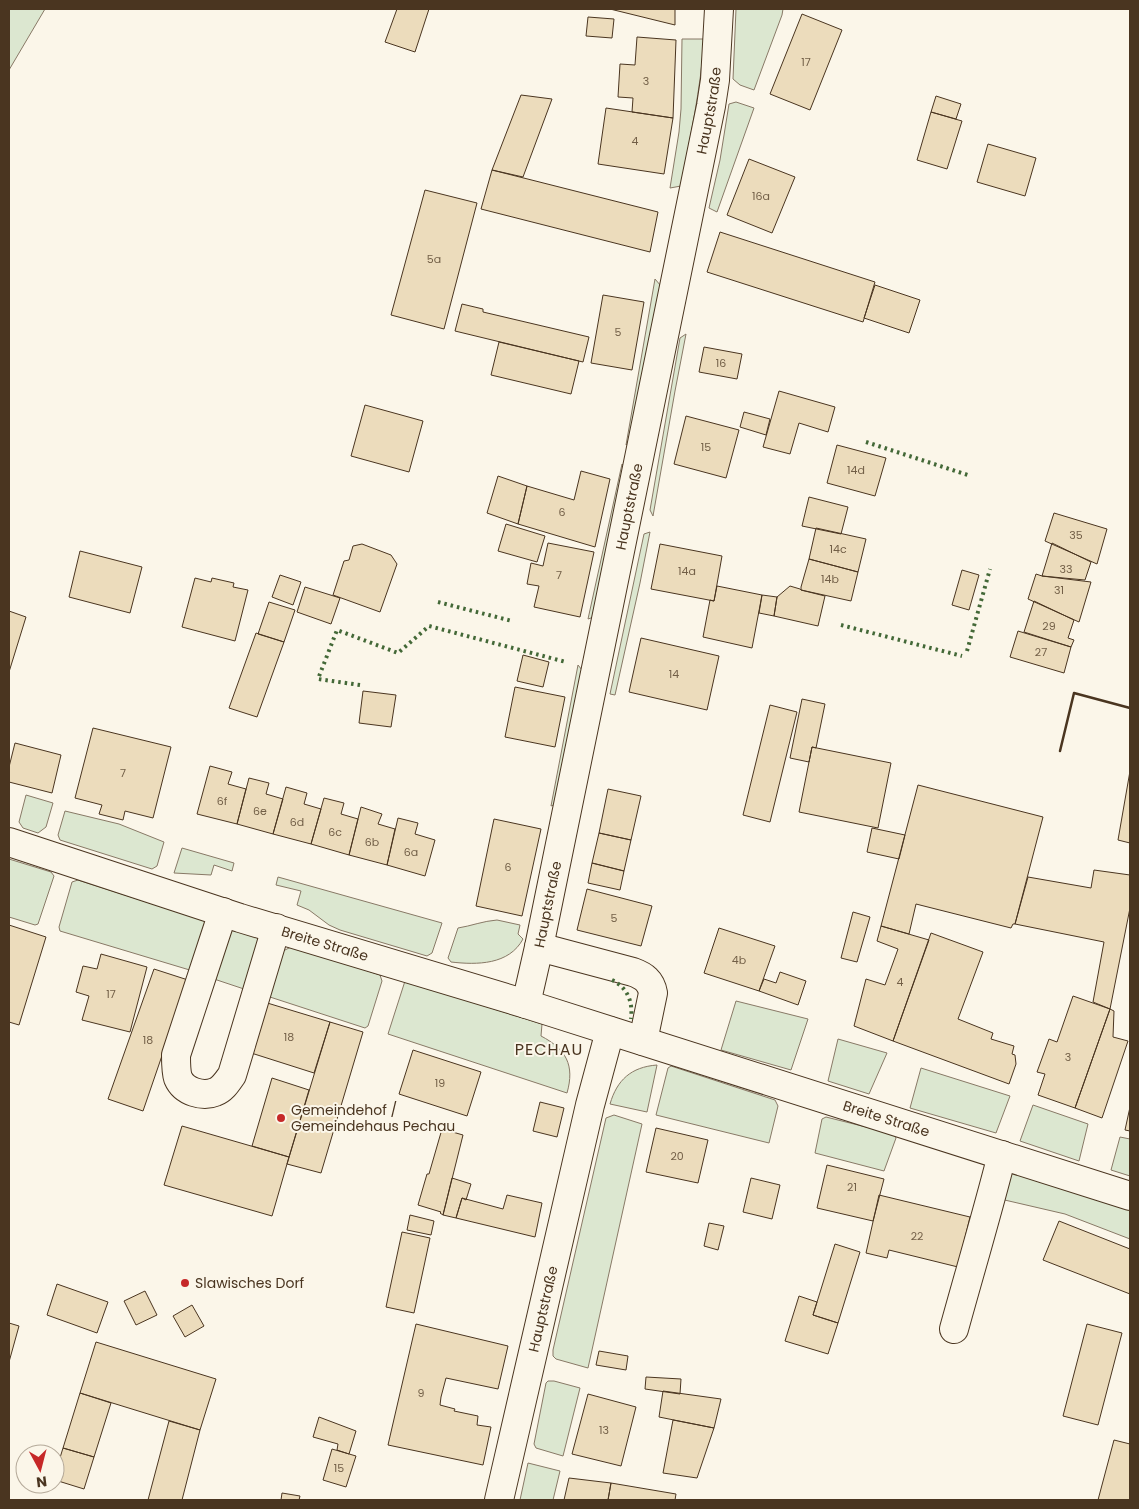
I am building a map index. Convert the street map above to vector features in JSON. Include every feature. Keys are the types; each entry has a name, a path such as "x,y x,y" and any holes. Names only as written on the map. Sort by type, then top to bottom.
{"street":[{"name":"Hauptstraße","path":"526,1004 711,106 715,80 719,9"},
{"name":"Breite Straße","path":"9,842 223,912 526,1004 1130,1196"},
{"path":"223,912 176,1055 178,1078 186,1089 199,1094 214,1092 224,1086 232,1075 276,928"},
{"path":"539,947 633,972 647,980 653,993 643,1041"},
{"name":"Hauptstraße","path":"499,1500 590,1105 610,1031"},
{"path":"954,1329 1002,1155"}],"green space":[{"path":"9,9 45,9 9,70"},
{"path":"736,9 783,9 754,90 740,85 733,79"},
{"path":"682,39 704,39 703,58 681,186 670,188 681,109"},
{"path":"736,102 754,108 717,212 709,208 720,160 729,104"},
{"path":"655,279 661,286 630,442 626,445"},
{"path":"686,334 653,516 650,510 680,338"},
{"path":"622,464 625,467 594,617 588,619"},
{"path":"650,532 615,695 610,694 644,534"},
{"path":"578,665 582,670 556,804 551,806"},
{"path":"26,795 53,803 46,827 38,833 23,828 19,822"},
{"path":"65,811 119,824 164,842 157,866 152,869 60,840 58,835"},
{"path":"182,848 234,863 232,871 214,865 211,875 174,873"},
{"path":"9,859 51,872 54,876 38,924 35,925 9,917"},
{"path":"278,877 442,923 432,953 427,956 329,925 309,910 297,905 301,891 276,885"},
{"path":"78,880 206,921 193,971 60,931 59,927 72,882"},
{"path":"497,920 520,925 518,934 523,939 517,948 509,954 492,961 482,963 451,962 448,958 458,928"},
{"path":"232,929 258,935 263,944 247,990 211,978"},
{"path":"293,946 380,975 382,981 368,1026 365,1028 270,997 269,993 283,951"},
{"path":"405,981 542,1024 541,1036 557,1046 569,1066 570,1074 567,1093 388,1034"},
{"path":"736,1001 808,1019 791,1070 721,1050"},
{"path":"838,1039 887,1053 869,1094 828,1081"},
{"path":"657,1065 647,1112 610,1104 617,1088 626,1076 648,1066"},
{"path":"671,1066 775,1100 778,1106 769,1143 656,1115 668,1068"},
{"path":"921,1068 1010,1096 996,1133 910,1108"},
{"path":"1033,1105 1088,1124 1079,1161 1020,1141"},
{"path":"614,1115 642,1124 588,1368 556,1359 553,1356 553,1350 606,1118"},
{"path":"826,1117 894,1134 896,1138 884,1171 815,1153 822,1119"},
{"path":"1120,1137 1130,1139 1130,1176 1111,1170"},
{"path":"1005,1169 1130,1208 1130,1239 1065,1214 996,1198"},
{"path":"548,1381 580,1388 563,1456 536,1448 534,1444 546,1383"},
{"path":"528,1463 560,1471 553,1500 520,1500"}],"building":[{"path":"397,9 429,9 415,52 385,42"},
{"path":"610,9 675,9 675,25"},
{"path":"802,14 842,30 810,110 770,94"},
{"path":"588,17 614,19 612,38 586,36"},
{"path":"637,37 676,40 673,118 632,112 633,98 618,97 620,64 635,65"},
{"path":"521,95 552,99 523,177 492,170"},
{"path":"936,96 961,104 956,119 931,112"},
{"path":"606,108 673,118 664,174 598,164"},
{"path":"931,112 962,121 947,169 917,160"},
{"path":"988,144 1036,158 1025,196 977,182"},
{"path":"749,159 795,177 772,233 727,215"},
{"path":"492,170 658,212 650,252 481,209"},
{"path":"425,190 477,203 444,329 391,315"},
{"path":"720,232 875,282 863,322 707,272"},
{"path":"875,285 920,300 909,333 864,318"},
{"path":"603,295 644,302 632,370 591,363"},
{"path":"462,304 483,309 483,312 589,337 583,362 455,331"},
{"path":"499,342 579,361 571,394 491,375"},
{"path":"704,347 742,354 737,379 699,372"},
{"path":"779,391 835,407 828,432 799,423 790,454 763,447"},
{"path":"365,405 423,421 409,472 351,456"},
{"path":"744,412 770,419 766,435 740,427"},
{"path":"686,416 739,430 726,478 674,464"},
{"path":"837,445 886,458 875,496 827,483"},
{"path":"581,471 610,479 595,547 518,524 527,486 574,500"},
{"path":"498,476 527,486 518,524 487,513"},
{"path":"809,497 848,507 841,534 802,526"},
{"path":"1054,513 1107,529 1097,564 1045,541"},
{"path":"506,524 545,536 537,562 498,551"},
{"path":"816,528 866,539 858,572 809,559"},
{"path":"548,543 594,552 580,617 534,607 539,586 527,584 531,563 543,566"},
{"path":"1052,543 1091,562 1085,580 1042,576"},
{"path":"362,544 391,555 397,564 380,612 333,595 344,561 349,560 353,546"},
{"path":"660,544 722,556 714,601 651,589"},
{"path":"80,551 142,567 130,613 69,597"},
{"path":"809,559 858,572 851,601 801,590"},
{"path":"962,570 979,575 969,610 952,605"},
{"path":"1036,574 1091,582 1079,622 1028,599"},
{"path":"280,575 301,582 293,605 272,597"},
{"path":"195,578 211,582 212,578 234,583 233,587 248,590 235,641 182,627"},
{"path":"717,586 762,595 752,648 703,637 710,600 714,601"},
{"path":"790,586 825,596 818,626 774,616 777,597"},
{"path":"305,587 340,598 331,624 297,612"},
{"path":"762,595 777,597 774,616 759,613"},
{"path":"1034,601 1074,620 1068,638 1074,640 1071,647 1024,632"},
{"path":"269,602 295,610 284,642 258,634"},
{"path":"9,611 26,617 9,672"},
{"path":"1018,631 1071,647 1064,673 1010,657"},
{"path":"256,633 284,642 257,717 229,708"},
{"path":"641,638 719,656 707,710 629,692"},
{"path":"523,655 549,662 543,687 517,681"},
{"path":"515,687 565,697 555,747 505,737"},
{"path":"363,691 396,695 391,727 359,723"},
{"path":"802,699 825,704 816,748 812,747 809,762 790,758"},
{"path":"770,705 797,712 770,822 743,815"},
{"path":"93,728 171,747 153,818 125,811 123,820 99,814 102,805 75,798"},
{"path":"15,743 61,755 52,793 9,782 9,767"},
{"path":"812,747 891,763 878,828 799,812"},
{"path":"210,766 232,772 228,784 246,789 237,824 197,814"},
{"path":"1130,771 1130,843 1118,840"},
{"path":"249,778 269,783 266,794 283,799 273,834 237,824"},
{"path":"918,785 1043,817 1015,924 1011,928 916,904 909,934 881,926"},
{"path":"286,787 307,793 304,804 321,809 311,844 273,834"},
{"path":"608,789 641,796 631,840 599,833"},
{"path":"324,798 344,803 341,814 358,819 349,855 311,844"},
{"path":"361,807 382,814 378,824 395,829 387,865 349,855"},
{"path":"398,818 418,823 415,834 435,840 425,876 387,865"},
{"path":"494,819 541,829 522,916 476,906"},
{"path":"872,828 905,835 899,859 867,852"},
{"path":"599,833 631,840 624,871 592,863"},
{"path":"592,863 624,871 620,890 588,883"},
{"path":"1094,870 1130,875 1130,908 1110,1009 1093,1002 1104,942 1015,924 1028,877 1091,888"},
{"path":"587,889 652,906 641,946 577,930"},
{"path":"853,912 870,917 857,962 841,958"},
{"path":"9,925 46,937 19,1025 9,1022"},
{"path":"881,926 929,940 893,1041 854,1026 866,979 885,985 898,949 877,941"},
{"path":"719,928 775,946 759,991 704,973"},
{"path":"931,933 983,952 958,1019 993,1033 991,1039 1014,1046 1012,1054 1015,1055 1016,1064 1009,1084 893,1041"},
{"path":"101,954 147,967 130,1032 82,1020 89,996 76,992 83,966 97,969"},
{"path":"154,969 188,980 143,1111 108,1099"},
{"path":"780,972 806,981 798,1005 759,991 764,979 776,983"},
{"path":"1073,996 1110,1009 1075,1108 1038,1095 1045,1074 1037,1072 1049,1039 1057,1042"},
{"path":"264,1002 330,1022 314,1073 248,1052"},
{"path":"1110,1009 1114,1011 1113,1037 1128,1041 1102,1118 1075,1108"},
{"path":"330,1022 363,1032 321,1173 287,1164"},
{"path":"413,1050 481,1072 467,1116 399,1094"},
{"name":"Gemeindehof / Gemeindehaus Pechau","path":"272,1078 309,1090 289,1157 252,1146"},
{"path":"540,1102 564,1108 557,1137 533,1131"},
{"path":"1130,1107 1130,1131 1125,1130"},
{"path":"182,1126 289,1157 272,1216 164,1185"},
{"path":"656,1128 708,1140 698,1183 646,1172"},
{"path":"442,1129 463,1135 443,1215 441,1212 418,1205"},
{"path":"827,1165 884,1179 873,1221 817,1208"},
{"path":"452,1178 471,1184 466,1200 462,1198 456,1218 443,1215"},
{"path":"751,1178 780,1185 772,1219 743,1212"},
{"path":"507,1195 542,1203 535,1237 456,1218 462,1198 503,1209"},
{"path":"879,1195 970,1217 958,1267 889,1250 887,1258 866,1253"},
{"path":"410,1215 434,1221 431,1235 407,1230"},
{"path":"1059,1221 1130,1249 1130,1294 1043,1260"},
{"path":"709,1223 724,1226 718,1250 704,1246"},
{"path":"402,1232 430,1238 414,1313 386,1307"},
{"path":"835,1244 860,1252 838,1323 813,1315"},
{"path":"57,1284 108,1302 97,1333 47,1315"},
{"path":"145,1291 157,1315 136,1325 124,1301"},
{"path":"799,1296 817,1302 813,1315 838,1323 828,1354 785,1341"},
{"path":"192,1305 204,1326 185,1337 173,1316"},
{"path":"9,1323 19,1326 9,1362"},
{"path":"416,1324 508,1346 498,1389 446,1378 441,1397 440,1405 455,1409 454,1411 478,1416 477,1425 491,1427 483,1465 388,1445"},
{"path":"1087,1324 1122,1333 1098,1425 1063,1416"},
{"path":"96,1342 216,1379 200,1430 80,1393"},
{"path":"599,1351 628,1356 626,1370 596,1365"},
{"path":"646,1377 681,1379 680,1394 645,1389"},
{"path":"663,1391 721,1399 714,1428 659,1417"},
{"path":"80,1393 111,1403 94,1457 65,1449 64,1444"},
{"path":"588,1394 636,1407 621,1466 572,1454"},
{"path":"319,1417 356,1431 349,1454 337,1450 338,1444 313,1437"},
{"path":"673,1420 714,1428 697,1478 663,1473"},
{"path":"169,1421 200,1430 182,1500 148,1500"},
{"path":"1114,1440 1130,1444 1130,1500 1098,1500"},
{"path":"65,1449 94,1457 84,1489 65,1483"},
{"path":"332,1449 356,1456 346,1487 323,1480"},
{"path":"569,1478 611,1483 608,1500 564,1500"},
{"path":"611,1483 676,1494 675,1500 608,1500"},
{"path":"282,1493 300,1496 299,1500 281,1500"}],"hedge":[{"path":"866,442 968,475"},
{"path":"967,651 990,569"},
{"path":"438,602 512,621"},
{"path":"841,625 962,656"},
{"path":"360,685 318,679 337,630 398,653 429,626 566,662"},
{"path":"612,980 626,991 630,1001 631,1019"}],"wall":[{"path":"1060,751 1074,693 1130,708"}],"place":[{"name":"Gemeindehof / Gemeindehaus Pechau","path":"281,1118"},
{"name":"Slawisches Dorf","path":"185,1283"}],"district":[{"name":"PECHAU","path":"549,1049"}]}
